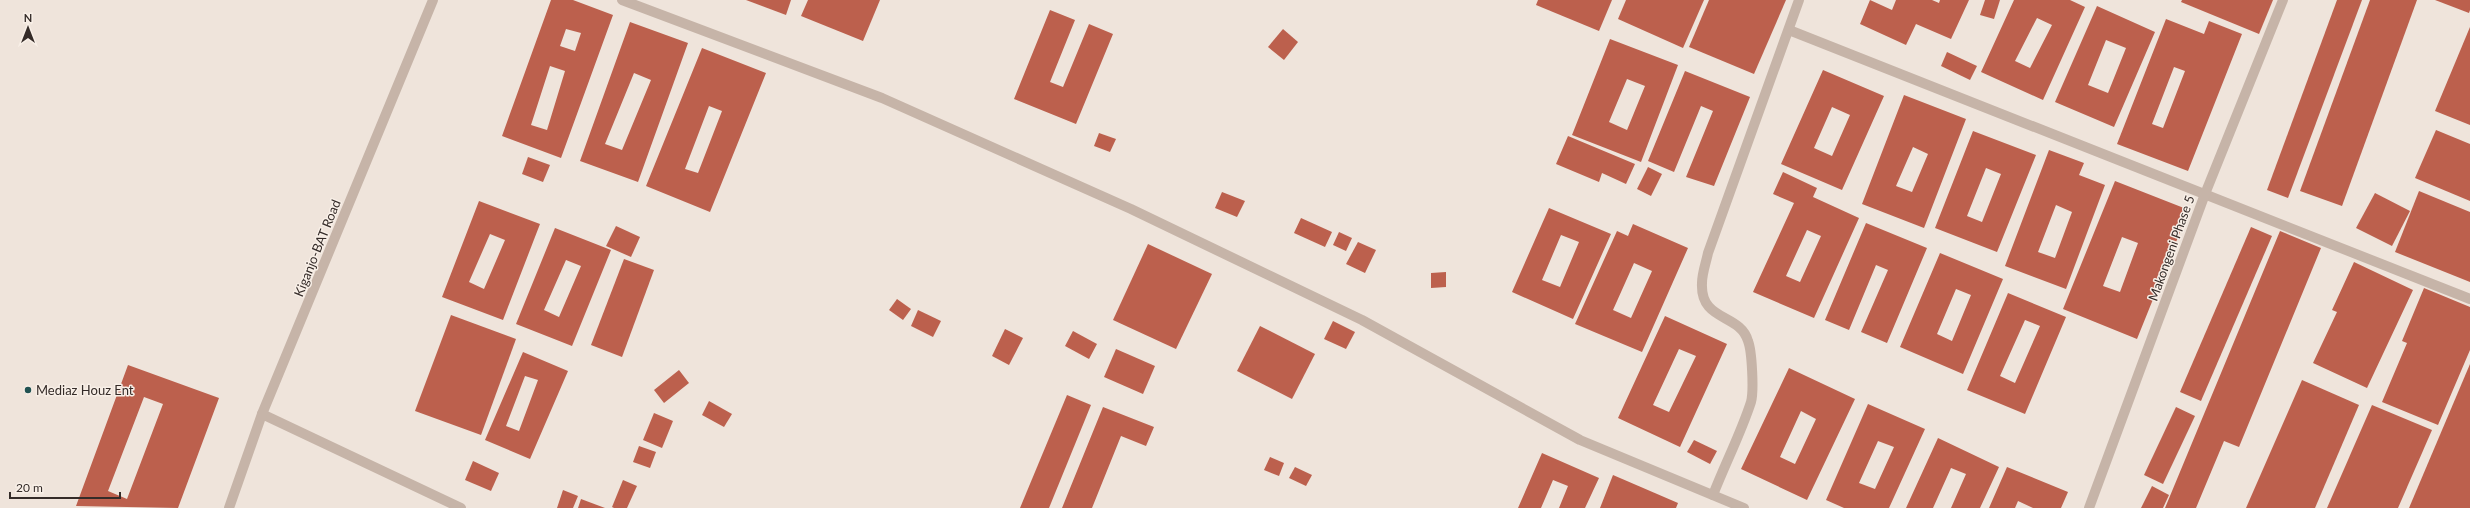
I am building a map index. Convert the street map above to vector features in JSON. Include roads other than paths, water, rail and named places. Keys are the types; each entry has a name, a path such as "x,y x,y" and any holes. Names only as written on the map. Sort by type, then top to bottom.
{"street":[{"name":"Kiganjo-BAT Road","path":"229,508 262,414 433,0"},
{"path":"622,0 882,98 1130,209 1362,320 1580,440 1744,508"},
{"path":"1713,495 1751,400 1750,360 1748,340 1738,324 1714,314 1703,296 1702,282 1708,253 1800,0"},
{"name":"Makongeni Phase 5","path":"2089,508 2205,194 2283,0"},
{"path":"1789,30 2470,299"},
{"path":"262,414 461,508"}],"place":[{"name":"Mediaz Houz Ent","path":"28,390"}]}
